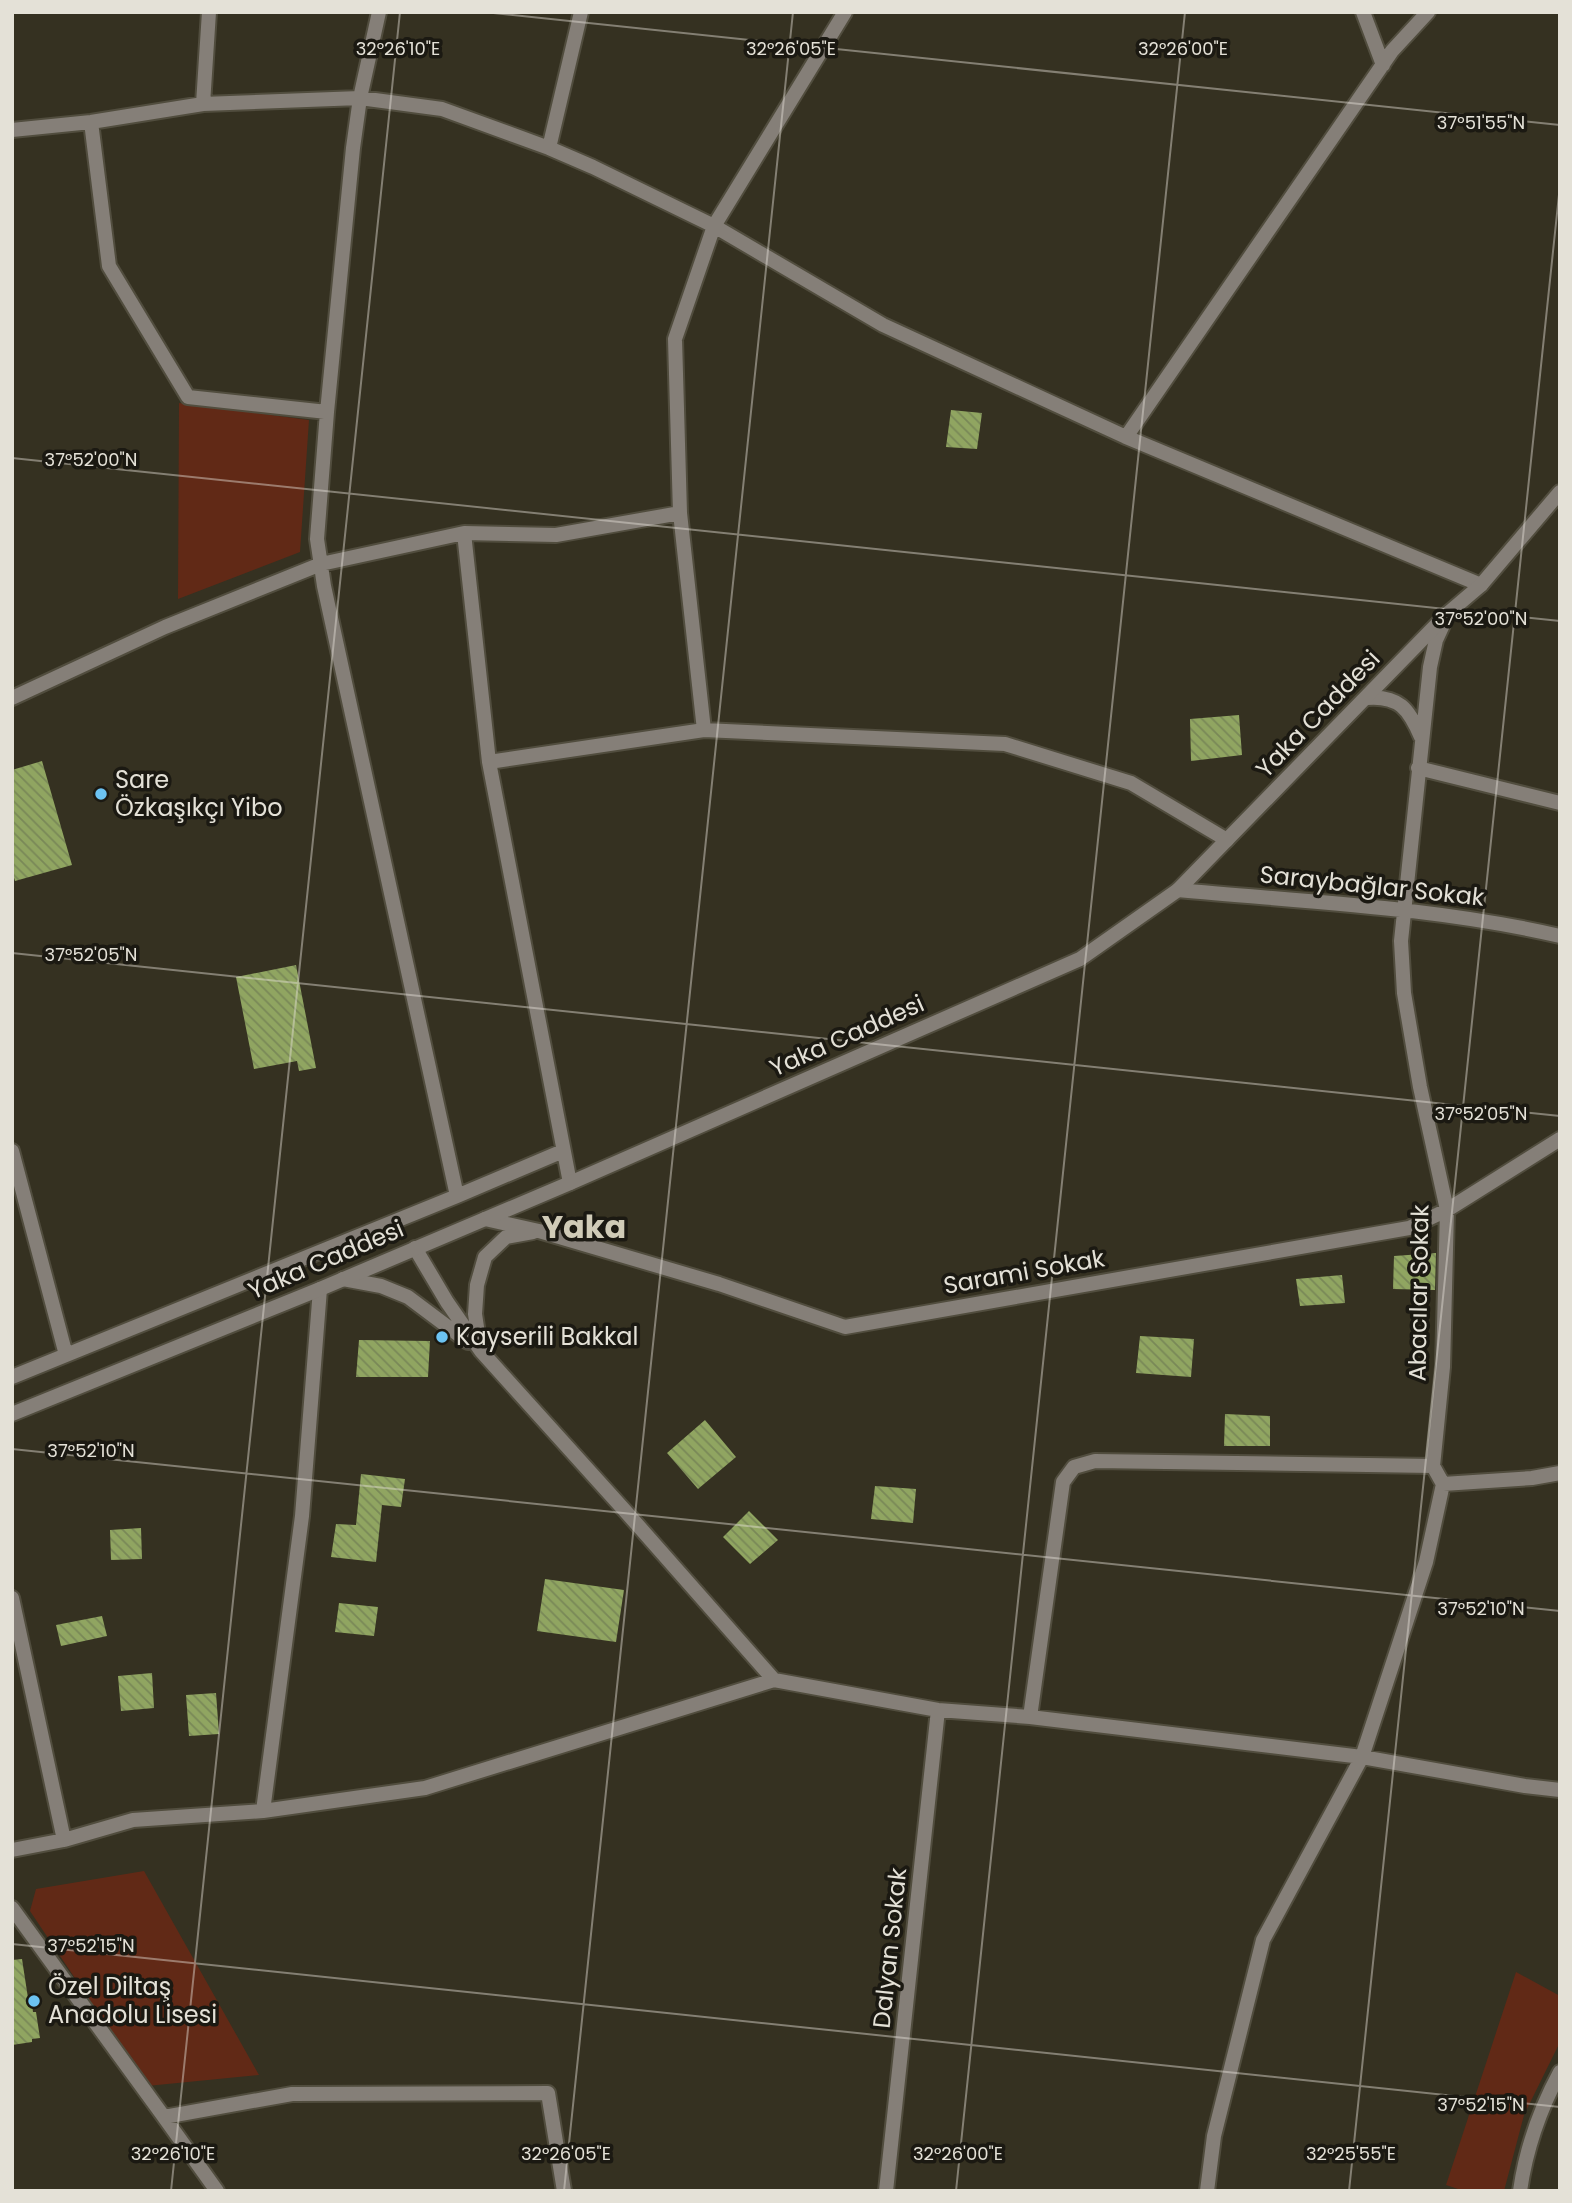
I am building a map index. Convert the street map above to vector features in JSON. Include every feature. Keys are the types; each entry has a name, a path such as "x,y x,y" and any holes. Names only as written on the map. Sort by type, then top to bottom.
{"street":[{"path":"203,104 209,12"},
{"path":"379,12 360,98 353,148 317,539 327,600 457,1196"},
{"path":"549,148 581,12"},
{"path":"704,730 680,513 675,339 715,226 845,12"},
{"path":"1363,12 1382,65"},
{"path":"1126,438 1382,65 1428,12"},
{"path":"12,130 203,104 360,98 442,109 549,148 715,226 883,325 1126,438 1481,585"},
{"path":"91,121 109,266 188,397 327,412"},
{"name":"Yaka Caddesi","path":"12,1414 485,1219 1080,959 1178,890 1447,614 1481,585 1560,492"},
{"path":"12,698 164,627 321,564 464,533 556,535 680,513"},
{"path":"464,533 489,762 570,1182"},
{"name":"Abacılar Sokak","path":"1433,1466 1443,1367 1447,1210 1420,1087 1404,993 1401,941 1430,667 1436,640 1447,614"},
{"path":"1366,698 1382,697 1400,703 1413,717 1422,739"},
{"path":"489,762 704,730 1005,744 1132,783 1227,840"},
{"path":"1418,768 1560,803"},
{"name":"Saraybağlar Sokak","path":"1178,890 1405,911 1507,924 1560,936"},
{"name":"Sarami Sokak","path":"485,1219 539,1231 719,1284 845,1327 1409,1228 1447,1210 1560,1139"},
{"path":"12,1151 66,1354"},
{"path":"12,1377 563,1151"},
{"path":"481,1351 475,1314 477,1285 485,1257 506,1237 539,1231"},
{"path":"415,1248 447,1302 481,1351 774,1680"},
{"path":"344,1279 381,1286 408,1297 481,1351"},
{"path":"263,1811 302,1516 320,1289"},
{"path":"1030,1717 1063,1482 1074,1467 1095,1461 1433,1466 1443,1484 1426,1562 1362,1757 1263,1940 1214,2136 1207,2191"},
{"path":"1443,1484 1532,1478 1560,1473"},
{"path":"12,1598 64,1840"},
{"path":"12,1850 64,1840 133,1820 263,1811 425,1788 774,1680 939,1710 1030,1717 1362,1757 1560,1790"},
{"name":"Dalyan Sokak","path":"886,2191 939,1710"},
{"path":"12,1908 217,2191"},
{"path":"1520,2191 1524,2160 1548,2094 1560,2072"},
{"path":"164,2117 292,2094 548,2094 564,2191"}],"shaded area":[{"path":"179,403 309,420 300,552 178,599"},
{"path":"144,1871 259,2075 147,2086 30,1911 36,1889"},
{"path":"1516,1972 1560,1996 1560,2042 1524,2115 1504,2191 1464,2191 1446,2185"}],"building":[{"path":"951,410 982,413 977,449 946,447"},
{"path":"1239,715 1242,755 1191,761 1190,719"},
{"path":"42,761 72,865 15,881 12,871 12,770"},
{"path":"296,965 316,1068 299,1071 297,1061 254,1069 236,977"},
{"path":"1436,1253 1435,1290 1393,1289 1394,1256"},
{"path":"1342,1275 1345,1303 1300,1306 1296,1279"},
{"path":"1140,1336 1194,1339 1191,1377 1136,1373"},
{"path":"359,1340 430,1341 428,1377 356,1377"},
{"path":"1225,1414 1270,1416 1270,1446 1224,1446"},
{"path":"705,1420 736,1457 698,1489 667,1453"},
{"path":"361,1474 405,1479 401,1507 382,1505 376,1562 331,1557 336,1524 356,1525"},
{"path":"875,1486 916,1489 913,1523 871,1519"},
{"path":"749,1511 778,1540 750,1564 723,1537"},
{"path":"141,1528 142,1559 111,1560 110,1530"},
{"path":"545,1579 624,1590 616,1642 537,1631"},
{"path":"339,1603 378,1607 374,1636 335,1632"},
{"path":"102,1616 107,1636 61,1646 56,1625"},
{"path":"152,1673 154,1708 121,1711 118,1676"},
{"path":"216,1693 219,1734 189,1736 186,1695"},
{"path":"22,1959 28,1998 31,1997 33,2012 36,2012 40,2038 12,2045 12,1960"}],"place":[{"name":"Sare Özkaşıkçı Yibo","path":"101,794"},
{"name":"Kayserili Bakkal","path":"442,1337"},
{"name":"Özel Diltaş Anadolu Lisesi","path":"34,2001"}],"district":[{"name":"Yaka","path":"584,1227"}]}
